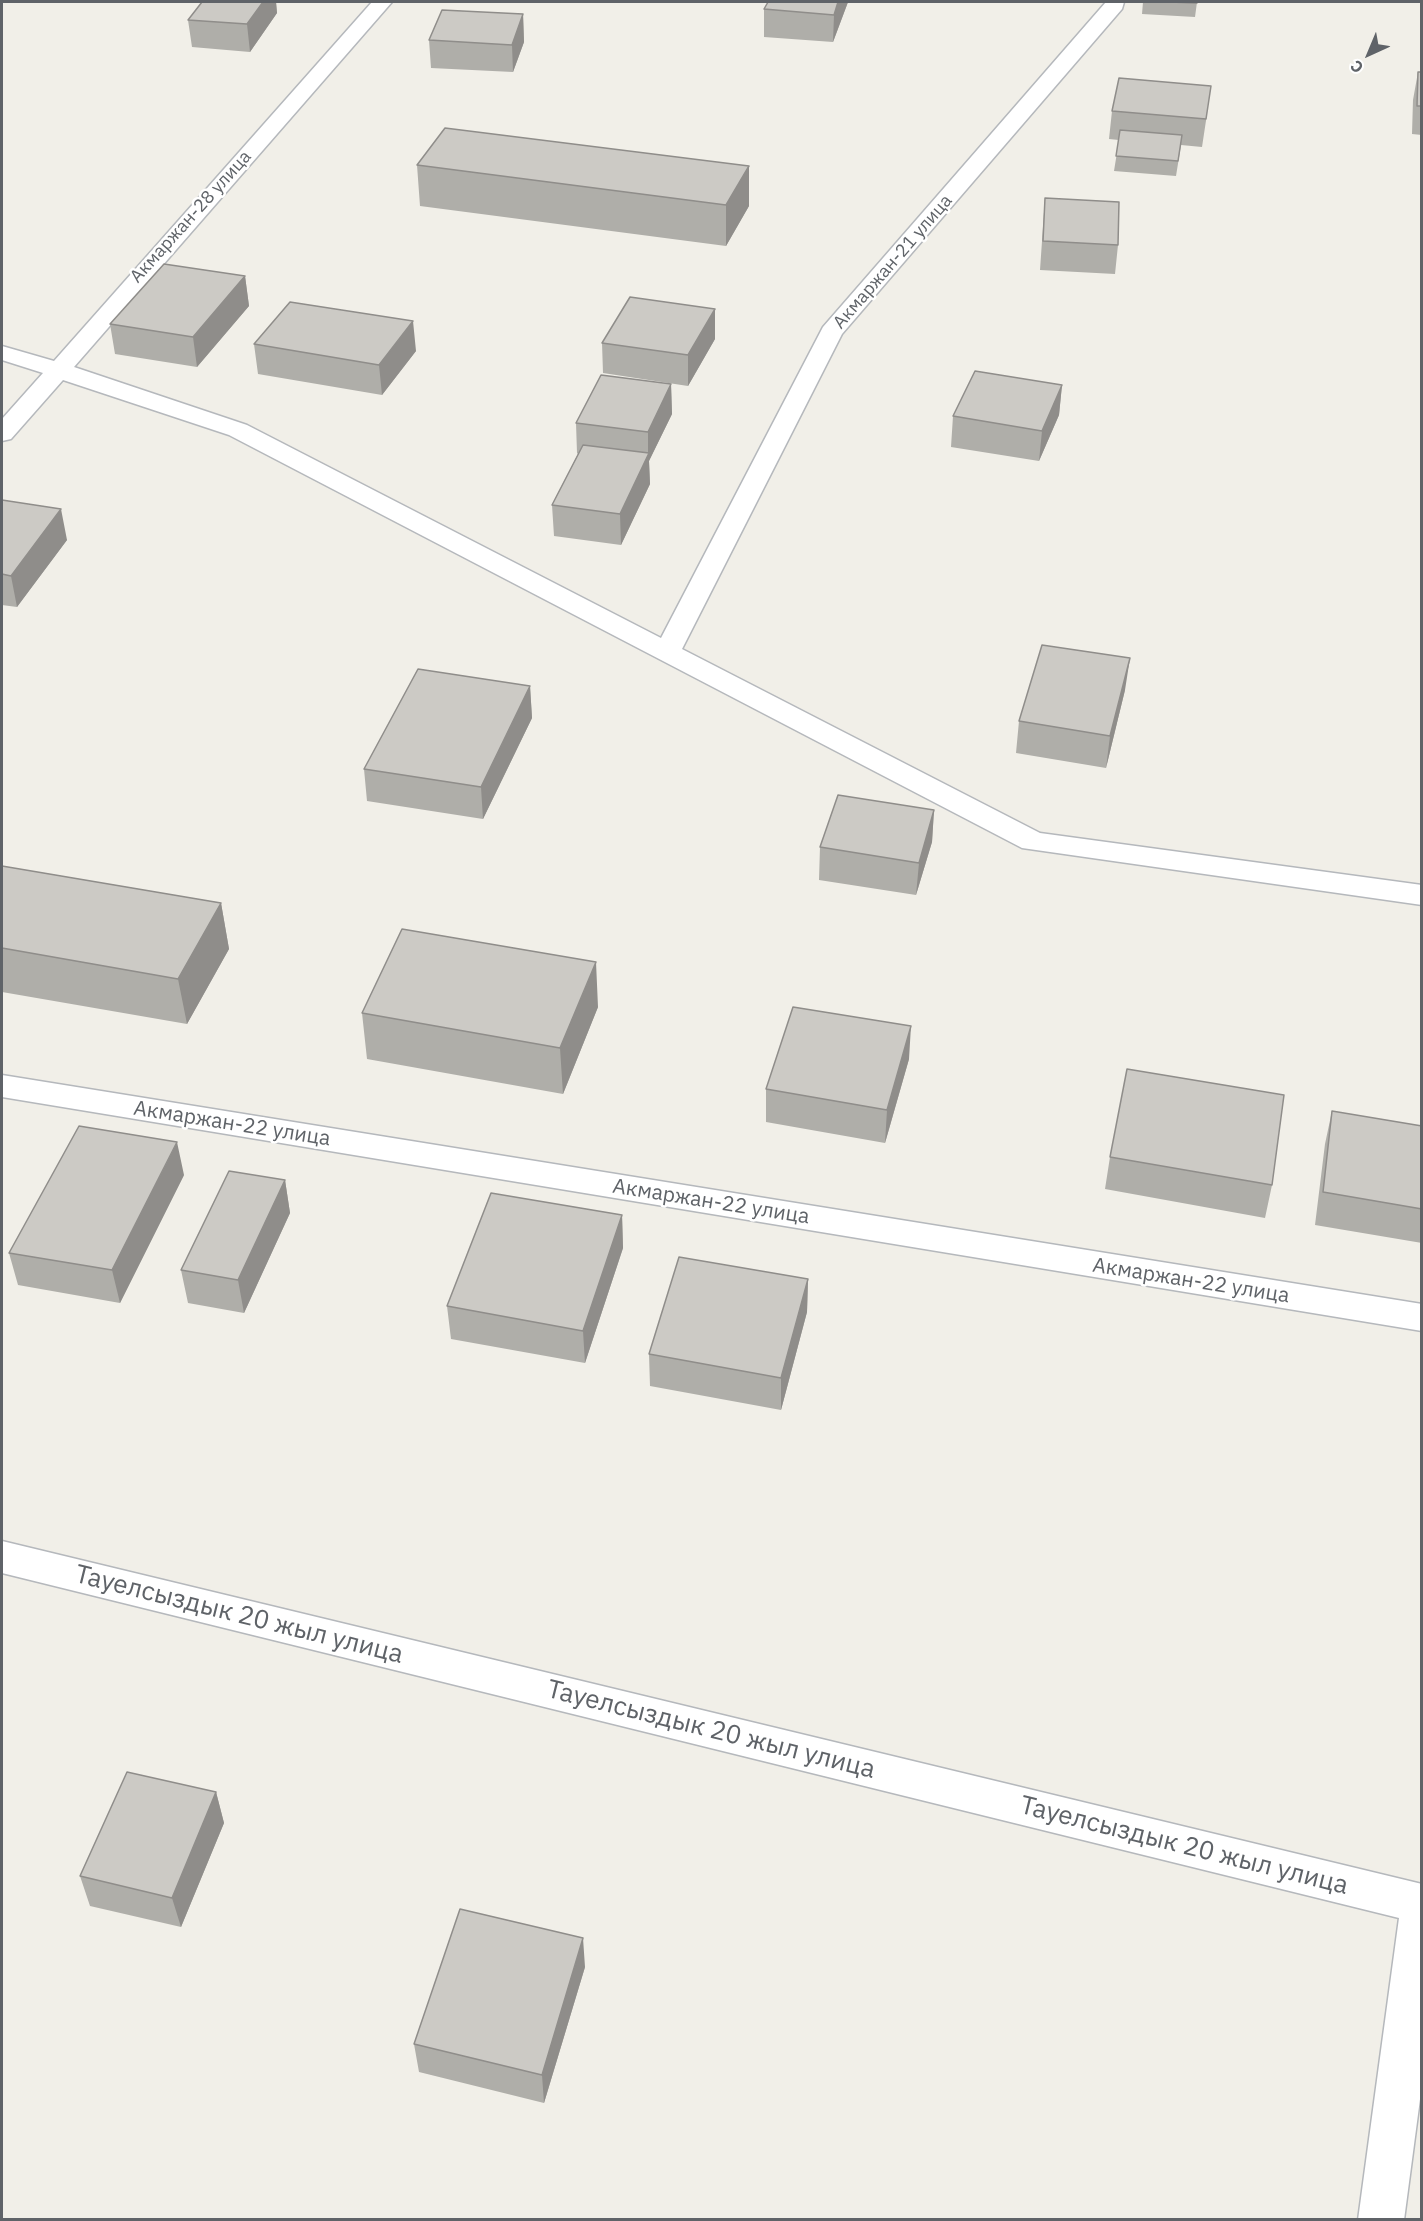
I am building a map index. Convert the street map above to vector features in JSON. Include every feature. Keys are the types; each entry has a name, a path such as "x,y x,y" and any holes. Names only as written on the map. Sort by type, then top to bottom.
{"street":[{"name":"Акмаржан-28 улица","path":"2,434 382,2"},
{"name":"Акмаржан-21 улица","path":"668,650 831,332 1108,14 1115,2"},
{"path":"2,353 57,369 238,430 668,650 1033,841 1422,895"},
{"name":"Акмаржан-22 улица","path":"2,1086 1422,1318"},
{"name":"Тауелсыздык 20 жыл улица","path":"2,1557 1422,1904"},
{"path":"1381,2220 1422,1910"}],"building":[{"path":"202,2 263,2 247,24 188,20"},
{"path":"768,2 838,2 834,15 764,9"},
{"path":"442,10 523,14 512,45 429,40"},
{"path":"1418,72 1422,72 1422,106 1417,106"},
{"path":"1119,78 1211,86 1206,119 1112,111"},
{"path":"445,128 749,166 726,205 417,165"},
{"path":"1120,130 1182,135 1178,161 1116,156"},
{"path":"1045,198 1119,202 1118,245 1043,241"},
{"path":"164,264 245,276 193,337 110,324"},
{"path":"630,297 715,309 688,355 602,343"},
{"path":"290,302 413,321 379,365 254,344"},
{"path":"975,371 1062,385 1042,431 953,416"},
{"path":"601,375 671,384 648,432 576,423"},
{"path":"583,445 649,453 620,514 552,505"},
{"path":"2,500 61,509 11,576 2,574"},
{"path":"1042,645 1130,658 1110,736 1019,721"},
{"path":"418,669 530,686 481,787 364,769"},
{"path":"838,795 934,810 919,863 820,847"},
{"path":"2,866 221,903 178,979 2,948"},
{"path":"402,929 596,962 560,1048 362,1013"},
{"path":"793,1007 911,1026 887,1110 766,1089"},
{"path":"1127,1069 1284,1095 1272,1185 1110,1157"},
{"path":"1332,1111 1422,1126 1422,1209 1323,1192"},
{"path":"79,1126 177,1142 112,1270 9,1253"},
{"path":"229,1171 285,1180 238,1280 181,1270"},
{"path":"491,1193 622,1215 583,1331 447,1306"},
{"path":"679,1257 808,1279 781,1378 649,1354"},
{"path":"127,1772 216,1792 172,1898 80,1876"},
{"path":"460,1909 583,1938 542,2075 414,2044"}]}
